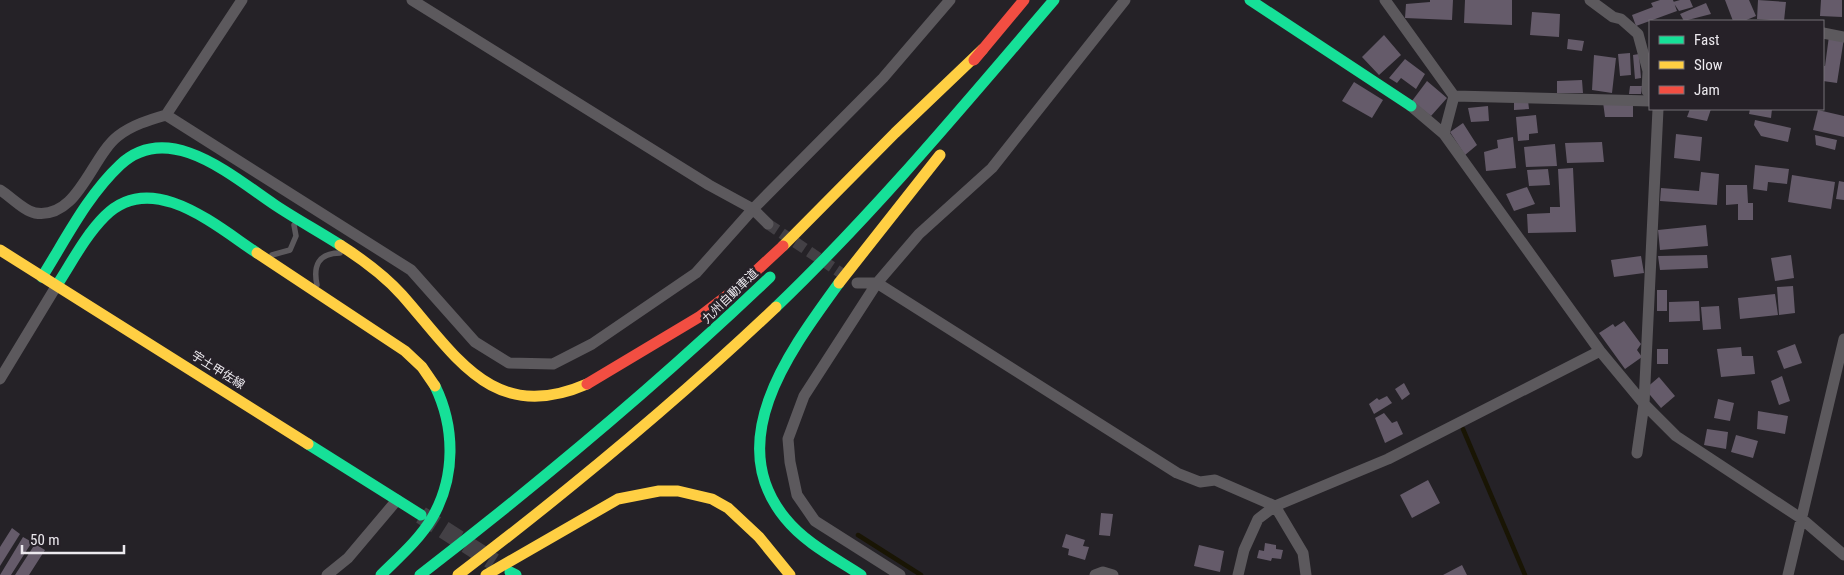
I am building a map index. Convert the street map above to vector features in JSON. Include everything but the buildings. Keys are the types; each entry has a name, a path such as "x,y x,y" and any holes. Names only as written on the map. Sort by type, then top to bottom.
{"main road":[{"path":"836,210 983,49 1024,0"},
{"path":"458,575 530,520 748,334 832,252 906,173 1054,0"},
{"path":"1005,75 1067,0"},
{"path":"1250,0 1411,106"},
{"path":"42,277 102,184 116,167 133,155 150,149 170,148 207,161 355,256 400,291 453,356 480,380 496,389 535,397 557,394 599,379 686,325 746,281 802,229 895,133 983,49"},
{"path":"861,575 808,541 780,512 769,493 763,473 760,452 764,413 776,382 794,349 846,272 950,143"},
{"path":"57,285 113,208 129,201 147,198 168,200 187,207 406,351 423,368 436,386 444,406 450,452 448,476 433,516 419,536 381,575"},
{"name":"宇土甲佐線","path":"0,250 421,515"},
{"name":"九州自動車道","path":"420,575 500,514 633,403 707,339 776,271"},
{"path":"486,575 618,499 666,489 688,491 709,497 727,506 758,536 790,575"}],"street":[{"path":"0,190 34,213 51,212 66,206 116,137 142,121 166,115 242,0"},
{"path":"412,0 708,185 753,209 768,224"},
{"path":"166,115 411,270 474,342 509,363 553,364 592,344 696,273 753,209 883,78 950,0"},
{"path":"900,575 815,521 797,495 790,462 788,439 804,396 877,283 919,234 992,168 1125,0"},
{"path":"1385,0 1454,96"},
{"path":"1590,0 1613,17 1621,19 1638,34 1648,71 1649,92"},
{"path":"1824,33 1844,37"},
{"path":"1444,134 1454,96"},
{"path":"1454,96 1649,100"},
{"path":"1411,106 1444,134 1600,351 1644,404 1676,436 1802,518 1844,555"},
{"path":"1637,453 1644,404 1658,110"},
{"path":"857,283 877,283 1177,473 1200,482 1215,480 1275,506 1303,553 1306,575"},
{"path":"0,379 57,285"},
{"path":"1788,575 1844,339"},
{"path":"1238,575 1244,550 1258,519 1275,506 1388,459 1600,351"},
{"path":"327,575 348,558 397,500"},
{"path":"1095,575 1102,572 1113,575"}],"lane":[{"path":"258,253 274,255 290,250 296,236 295,226 289,214"},
{"path":"321,294 316,284 315,267 320,259 337,253 355,256"}],"waterway":[{"path":"1463,429 1525,575"},
{"path":"858,535 921,575"}],"tunnel":[{"path":"768,224 847,277"},
{"path":"421,515 494,562"}],"traffic: fast":[{"path":"776,307 813,271 884,195 1054,0"},
{"path":"1250,0 1411,106"},
{"path":"42,277 87,204 108,177 120,165 139,152 159,148 180,150 200,157 240,180 283,210 340,245"},
{"path":"57,285 85,241 105,216 123,203 143,198 163,200 183,207 223,229 257,253"},
{"path":"420,575 511,504 643,393 770,277"},
{"path":"839,283 784,365 770,396 762,427 760,458 767,488 785,518 811,543 861,575"},
{"path":"381,575 427,526 440,502 445,486 449,469 449,435 442,402 435,386"},
{"path":"308,444 421,515"},
{"path":"510,572 516,575"}],"traffic: slow":[{"path":"783,246 895,133 983,49"},
{"path":"839,283 940,155"},
{"path":"340,245 388,281 459,361 479,378 501,390 526,396 554,394 587,384"},
{"path":"0,250 308,444"},
{"path":"257,253 405,351 422,367 435,386"},
{"path":"458,575 621,445 700,377 776,307"},
{"path":"486,575 618,499 659,491 678,491 712,499 728,508 759,537 790,575"}],"traffic: jam":[{"path":"974,60 1024,0"},
{"path":"587,384 699,317 742,284 783,246"}]}
